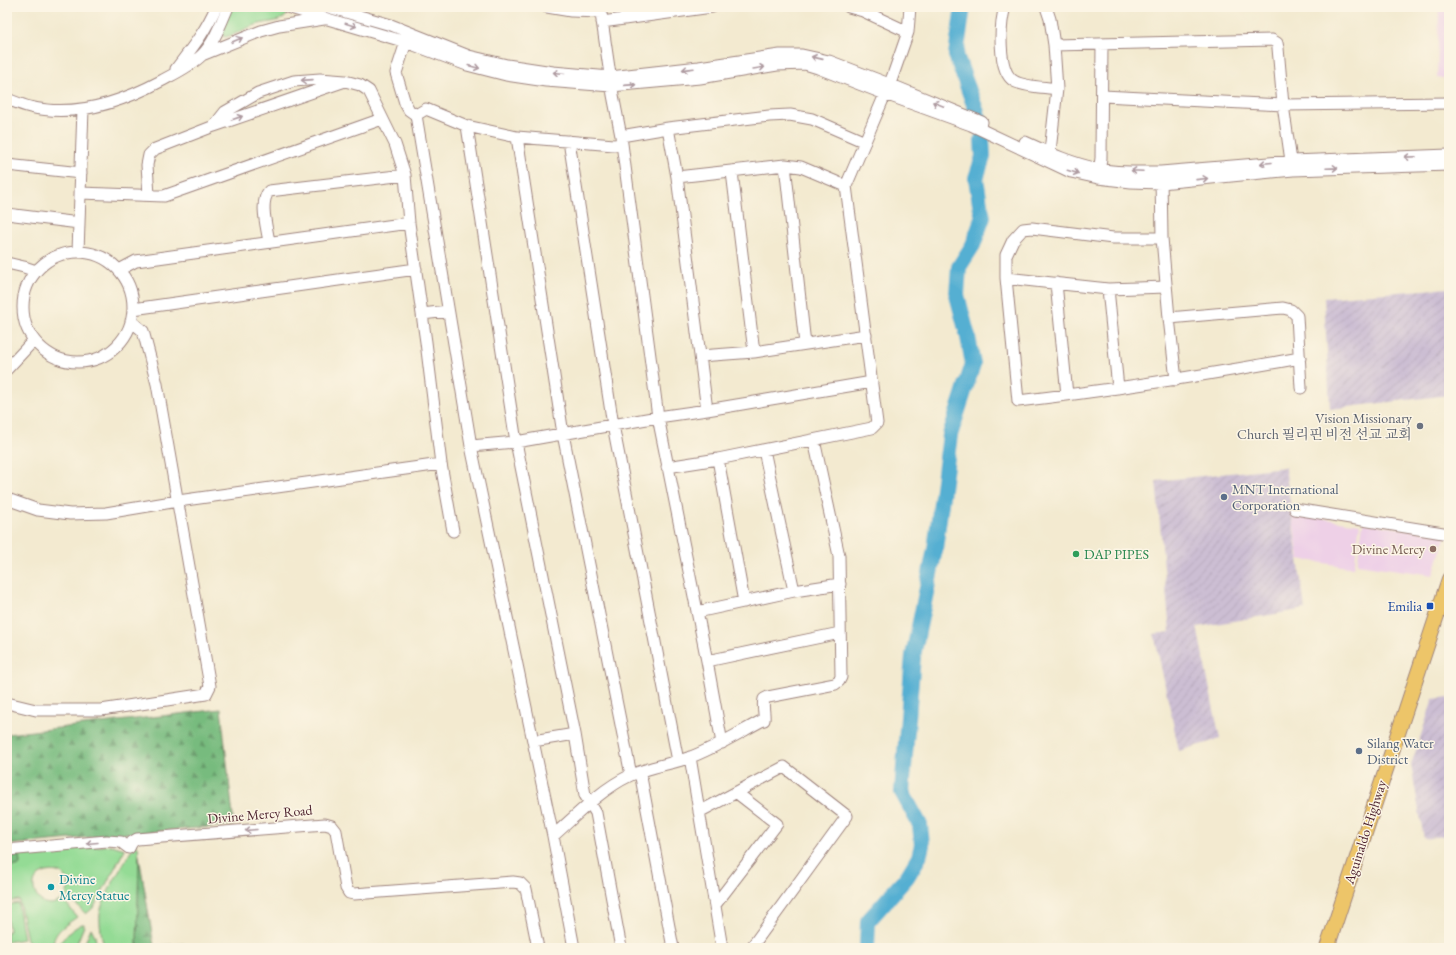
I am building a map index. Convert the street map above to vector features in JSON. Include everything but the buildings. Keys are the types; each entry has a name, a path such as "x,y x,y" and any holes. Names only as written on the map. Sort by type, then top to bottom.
{"main road":[{"name":"Aguinaldo Highway","path":"1327,948 1445,605 1449,579"}],"street":[{"path":"169,77 192,49 206,28 216,7"},
{"path":"201,56 215,35 228,7"},
{"path":"287,7 329,18 406,42 467,65 546,81 611,81 700,78 792,64 804,64 887,89 972,122 1049,157 1071,161 1099,174 1131,182 1161,183 1292,166 1449,165"},
{"path":"328,7 391,25 469,56 507,65 611,81"},
{"path":"346,7 359,16"},
{"path":"547,7 601,14 705,8"},
{"path":"849,7 863,9 908,32"},
{"path":"667,467 718,459 872,428 877,423 846,186 887,89 908,32 910,7"},
{"path":"1005,7 1001,35 1002,56 1008,76 1014,81 1057,89"},
{"path":"1046,7 1050,19 1054,45 1057,89 1049,157"},
{"path":"601,14 621,140 658,417 722,743"},
{"path":"7,99 30,107 55,110 83,109 103,105 143,91 169,77 201,56 261,31 279,26 329,18"},
{"path":"1054,45 1272,40 1277,43 1278,48 1283,105 1292,166"},
{"path":"406,42 396,73 405,103 409,110 416,115 471,446 553,836 574,948"},
{"path":"1099,174 1103,96 1102,44"},
{"path":"214,126 225,112 258,93 294,81 320,79 345,82 360,85 368,91 395,144 405,175 409,222 441,464 453,531"},
{"path":"149,195 147,165 149,155 155,149 214,126 345,82"},
{"path":"1103,96 1283,105 1449,103"},
{"path":"78,252 83,109"},
{"path":"416,115 426,109 467,126 517,137 614,146 621,140 668,128 769,116 790,115 812,119 864,142"},
{"path":"80,193 164,196 382,119"},
{"path":"467,126 516,442 575,734 585,795 596,812 621,948"},
{"path":"668,128 677,177 707,410"},
{"path":"517,137 563,434 673,948"},
{"path":"569,141 613,425 678,761"},
{"path":"1099,174 1292,166 1449,155"},
{"path":"7,165 81,173"},
{"path":"677,177 785,165 801,167 846,186"},
{"path":"785,165 805,344"},
{"path":"732,172 754,352"},
{"path":"1161,172 1162,238 1176,380"},
{"path":"269,242 264,204 265,195 269,191 405,175"},
{"path":"7,214 79,222"},
{"path":"119,270 136,261 409,222"},
{"path":"1162,238 1113,238 1032,228 1023,230 1012,240 1006,255 1006,278 1018,401 1176,380 1300,358"},
{"path":"66,253 90,253 110,262 119,270 127,282 133,309 131,321 124,337 112,350 97,358 80,361 63,359 47,352 34,340 27,327 23,313 23,298 28,284 36,271 45,263 66,253"},
{"path":"7,263 24,266 36,271"},
{"path":"133,309 416,269"},
{"path":"1006,278 1108,288 1166,287"},
{"path":"1056,283 1067,395"},
{"path":"1108,288 1118,388"},
{"path":"1169,318 1283,308 1291,310 1297,316 1301,388"},
{"path":"422,314 448,310"},
{"path":"7,703 36,710 101,710 206,694 210,686 157,384 143,331 131,321"},
{"path":"700,356 754,352 866,335"},
{"path":"7,369 34,340"},
{"path":"471,446 516,442 872,382"},
{"path":"553,836 590,802 617,783 635,774 690,757 722,743 764,720 764,699 835,684 839,681 839,556 814,440"},
{"path":"764,450 794,591"},
{"path":"718,459 744,602"},
{"path":"7,500 38,510 70,514 106,512 441,464"},
{"path":"1295,509 1449,534"},
{"path":"697,612 794,591 840,584"},
{"path":"707,661 840,633"},
{"path":"533,741 575,734"},
{"path":"690,757 722,948"},
{"path":"699,812 784,767 847,816 751,948"},
{"path":"714,906 776,824 737,793"},
{"name":"Divine Mercy Road","path":"7,850 107,841 120,842 129,848 132,842 137,839 326,824 332,826 336,831 346,888 349,893 354,894 513,882 520,883 526,889 538,948"}],"shaded area":[{"path":"1439,7 1449,7 1449,80 1437,78"},
{"path":"1449,288 1449,395 1330,409 1324,298"},
{"path":"1285,467 1305,609 1197,627 1220,739 1179,751 1154,634 1170,632 1156,481"},
{"path":"1292,514 1360,524 1354,568 1299,559"},
{"path":"1363,523 1446,535 1433,575 1357,564"},
{"path":"1449,697 1449,835 1424,839 1411,765 1433,699"}],"green space":[{"path":"232,7 279,7 287,9 288,14 276,21 257,24 224,37 220,32"},
{"path":"221,709 234,825 7,845 7,734"},
{"path":"135,844 138,847 139,856 137,948 104,948 100,922 101,907 109,889"},
{"path":"112,845 125,849 94,907 86,914 66,895 68,884 65,877 59,873 51,871 43,873 37,878 34,885 36,895 41,901 52,904 63,899 77,917 57,933 53,942 53,948 41,948 27,940 19,900 7,902 7,868 20,865 19,854"},
{"path":"19,854 20,865 7,868 7,855"},
{"path":"139,856 154,946 184,944 185,948 137,948"},
{"path":"18,903 24,939 7,942 7,931 9,931 7,905"},
{"path":"84,924 84,926 75,948 62,948 61,942 65,936"},
{"path":"91,928 95,936 97,948 83,948"}],"waterway":[{"path":"963,7 956,55 980,121"},
{"path":"867,948 868,921 907,877 919,857 922,845 920,825 902,792 913,656 935,549 950,435 973,364 968,337 957,295 959,267 973,245 983,217 976,178 983,157 982,139"}],"place":[{"name":"Vision Missionary Church 필리핀 비전 선교 교회","path":"1420,426"},
{"name":"MNT International Corporation","path":"1224,497"},
{"name":"Divine Mercy","path":"1433,549"},
{"name":"DAP PIPES","path":"1076,554"},
{"name":"Emilia","path":"1430,606"},
{"name":"Silang Water District","path":"1359,751"},
{"name":"Divine Mercy Statue","path":"51,887"}]}
